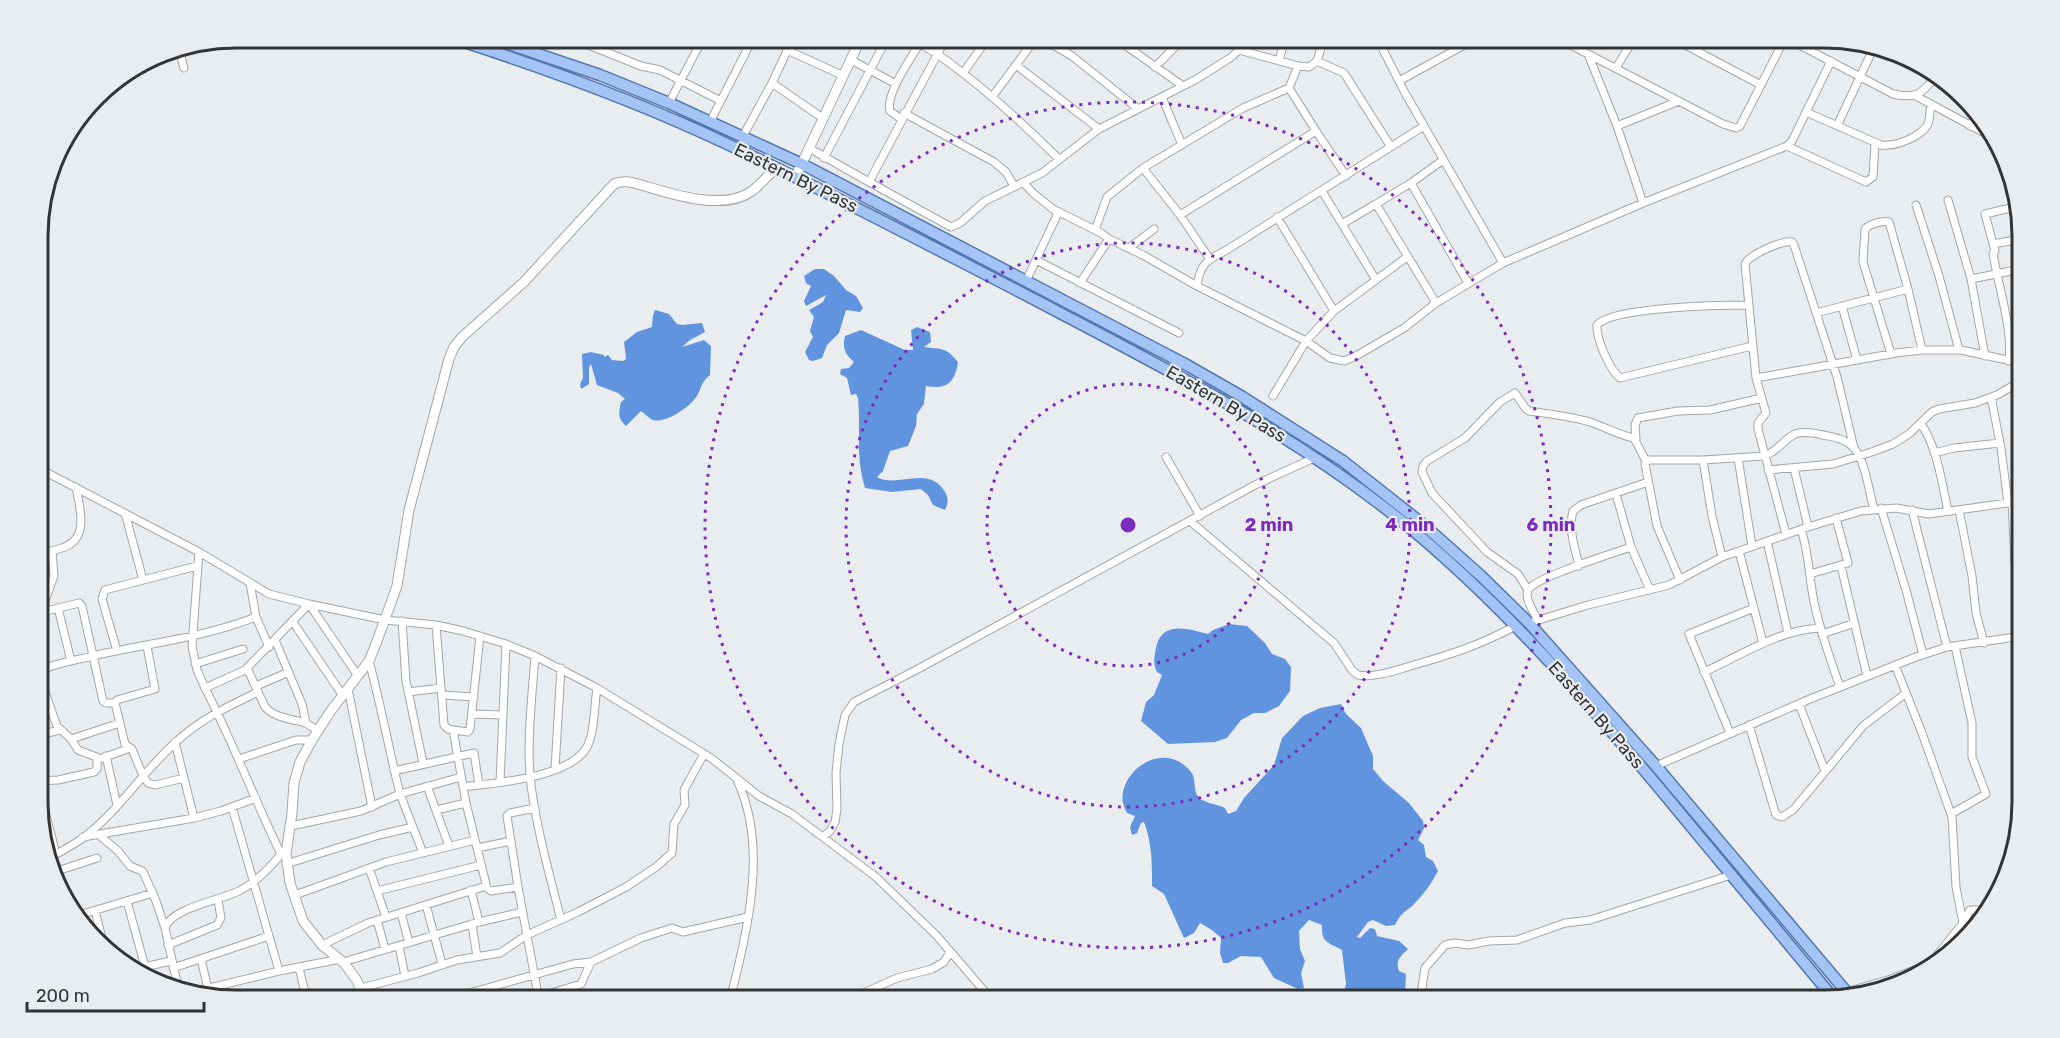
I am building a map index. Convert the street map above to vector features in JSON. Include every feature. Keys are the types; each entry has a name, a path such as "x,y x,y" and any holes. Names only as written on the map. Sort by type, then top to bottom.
{"main road":[{"name":"Eastern By Pass","path":"480,48 617,96 796,177 1171,371 1281,435 1383,506 1482,592 1547,658 1827,990"},
{"name":"Eastern By Pass","path":"521,48 600,75 669,103 802,164 1185,364 1343,461 1424,525 1534,621 1844,989"}],"street":[{"path":"604,48 631,63 660,70 721,101"},
{"path":"669,103 697,48"},
{"path":"710,122 748,48"},
{"path":"796,177 856,48"},
{"path":"824,158 882,48"},
{"path":"917,48 896,84 888,108 994,162 1006,172 1014,186"},
{"path":"931,48 992,97 1059,159"},
{"path":"869,182 940,48"},
{"path":"963,73 981,48"},
{"path":"992,97 1029,48"},
{"path":"1058,48 1072,56 1137,108"},
{"path":"1131,48 1183,87"},
{"path":"1155,67 1174,48"},
{"path":"1279,61 1282,48"},
{"path":"809,148 951,227 960,223 985,201 1033,179 1099,129 1183,87 1239,50 1309,67 1317,62 1321,48"},
{"path":"1382,48 1443,160 1503,263"},
{"path":"1399,81 1459,48"},
{"path":"1580,48 1723,124 1736,128 1740,126 1781,48"},
{"path":"1616,68 1628,48"},
{"path":"1691,48 1761,86"},
{"path":"1806,48 1893,94 1908,97 1923,92 1931,82"},
{"path":"743,136 787,50 844,76"},
{"path":"1588,54 1617,126 1643,203"},
{"path":"1837,126 1871,54"},
{"path":"181,57 184,68"},
{"path":"851,60 896,84"},
{"path":"1023,182 1033,193 1057,211 1306,341 1330,358 1344,361 1404,328 1436,303 1503,263 1643,203 1787,146 1792,141 1831,61"},
{"path":"1317,62 1344,73 1391,147"},
{"path":"1016,65 1099,129"},
{"path":"1095,230 1107,197 1143,168 1243,108 1289,88 1298,66"},
{"path":"771,82 824,119"},
{"path":"1289,88 1346,176"},
{"path":"1914,95 1979,130"},
{"path":"1162,97 1182,145"},
{"path":"1617,126 1679,101"},
{"path":"1806,112 1875,143 1891,145 1922,131 1929,122 1931,104"},
{"path":"1970,126 1973,121"},
{"path":"1197,286 1198,274 1209,258 1225,251 1424,126"},
{"path":"1180,215 1316,131"},
{"path":"1787,146 1866,182 1873,177 1875,143"},
{"path":"1342,224 1411,183 1443,160"},
{"path":"284,858 291,826 296,772 312,740 369,662 397,586 409,510 454,347 464,335 524,282 619,181 679,196 713,200 736,198 752,191 776,168"},
{"path":"1143,168 1180,215 1209,258"},
{"path":"1411,183 1468,283"},
{"path":"1322,190 1376,280"},
{"path":"1948,200 1971,279 1985,356"},
{"path":"1376,204 1436,303"},
{"path":"1916,205 1939,276 1959,350"},
{"path":"2009,208 1985,214 1995,251 1993,253 1996,274 2010,344 2009,361"},
{"path":"1026,281 1058,215 1057,211"},
{"path":"1277,217 1334,311"},
{"path":"1891,354 1863,262 1867,226 1880,222 1889,222 1922,350"},
{"path":"1129,248 1154,229"},
{"path":"1080,283 1109,239"},
{"path":"1786,534 1758,426 1766,412 1756,378 1746,261 1748,258 1789,240 1794,245 1833,364 1854,448"},
{"path":"1993,244 2012,241"},
{"path":"1272,396 1306,341 1334,311 1407,257"},
{"path":"1036,260 1179,333"},
{"path":"1971,279 2012,271"},
{"path":"1816,313 1908,289"},
{"path":"1749,305 1668,308 1606,317 1600,320 1596,331 1608,362 1620,378 1752,346"},
{"path":"1842,306 1857,360"},
{"path":"1756,378 1922,350 1959,350 2012,362"},
{"path":"1768,470 1833,464 1860,456 1893,444 1916,430 1932,412 1938,409 1975,403 2012,386"},
{"path":"1636,440 1617,435 1576,418 1526,410 1515,393 1500,402 1465,438 1427,461 1422,472 1439,502 1487,552 1518,574 1528,590 1534,621 1680,580 1722,556 1836,518 1877,509 1912,510 1929,514 2010,503"},
{"path":"1991,397 2010,503 2012,527"},
{"path":"1680,580 1657,526 1646,461 1636,440 1635,425 1638,418 1678,411 1710,410 1762,398"},
{"path":"1921,424 1928,435 1934,453 1948,511"},
{"path":"1646,461 1764,456 1771,454 1793,435 1800,433 1820,434 1847,442 1860,456 1923,655"},
{"path":"1934,453 1954,447 2000,443"},
{"path":"1166,457 1200,516"},
{"path":"823,837 835,822 839,744 845,715 854,702 1255,485 1314,458"},
{"path":"1738,458 1752,546"},
{"path":"1703,460 1712,516 1722,556"},
{"path":"1794,468 1821,631 1840,687"},
{"path":"48,473 199,552 275,596 385,620 436,625 480,636 506,644 561,668 704,754 759,795 792,814 876,877 936,936 983,990"},
{"path":"1579,566 1571,530 1573,511 1581,505 1648,482"},
{"path":"48,552 72,544 76,540 81,526 76,487"},
{"path":"1616,494 1631,547 1650,590"},
{"path":"1912,510 1972,723 1972,758 1986,794 1951,814"},
{"path":"1959,510 1972,576 1976,613 1984,643"},
{"path":"125,513 143,580"},
{"path":"1810,574 1847,564 1836,518"},
{"path":"1190,521 1334,643 1358,675 1388,673 1445,657 1479,645 1515,626"},
{"path":"1767,541 1788,633"},
{"path":"1528,590 1538,583 1631,547"},
{"path":"48,592 54,576 52,551"},
{"path":"1739,551 1763,643"},
{"path":"199,552 193,637 195,664 284,858 303,921 322,945 342,961 361,990"},
{"path":"117,651 102,599 105,590 197,566"},
{"path":"1841,566 1866,676"},
{"path":"250,583 256,618 269,647"},
{"path":"48,611 79,603 82,606 103,701 106,703 115,703 117,700 155,689 147,646"},
{"path":"205,688 247,668 309,604"},
{"path":"309,604 358,676"},
{"path":"58,608 70,662"},
{"path":"1730,734 1689,632 1754,608"},
{"path":"48,671 93,656 193,637 256,618"},
{"path":"293,621 346,692 372,807"},
{"path":"402,621 404,670 423,763"},
{"path":"1704,672 1788,633 1803,629 1821,631 1855,623"},
{"path":"436,625 444,725 448,729 470,730 480,636"},
{"path":"1656,766 1894,665 1951,647 2012,638"},
{"path":"275,640 302,704 306,723"},
{"path":"500,782 506,644"},
{"path":"195,664 243,649"},
{"path":"536,656 529,742 530,778 561,920"},
{"path":"369,662 400,794 423,853"},
{"path":"1894,665 1951,814 1956,887 1963,924"},
{"path":"247,668 269,711 306,723 318,731"},
{"path":"555,769 561,668"},
{"path":"56,855 83,837 117,805 175,742 200,722 288,672"},
{"path":"463,787 530,778 574,761 586,748 591,737 597,688"},
{"path":"408,692 442,691 474,697"},
{"path":"1749,725 1776,815 1785,816 1794,809 1863,726 1906,693"},
{"path":"48,700 57,726 71,738 78,750 103,757"},
{"path":"115,703 125,744 132,749 143,776 152,785 184,778"},
{"path":"1798,704 1825,771"},
{"path":"472,714 503,715"},
{"path":"71,738 120,723"},
{"path":"48,733 60,730"},
{"path":"453,730 466,803 486,886 491,891 518,887"},
{"path":"239,759 300,739 312,740"},
{"path":"175,742 194,819"},
{"path":"48,781 94,772 97,769 96,762 103,757 130,748"},
{"path":"394,771 474,753 479,785"},
{"path":"375,990 405,976 442,964 500,953 526,935 626,887 670,857 673,850 675,820 685,805 684,790 704,754"},
{"path":"103,757 117,805"},
{"path":"291,826 345,815 372,807 400,794 461,777"},
{"path":"732,990 748,917 753,871 751,816 736,778"},
{"path":"427,786 449,846"},
{"path":"83,837 194,819 256,798"},
{"path":"436,810 466,803"},
{"path":"232,807 279,971"},
{"path":"535,808 508,814 522,912 536,990"},
{"path":"165,927 168,920 180,912 218,900 240,890 284,858 413,827"},
{"path":"99,835 118,851 130,866 142,871 153,893 165,927 176,980"},
{"path":"295,895 369,868 474,840"},
{"path":"477,848 511,841"},
{"path":"61,870 97,858"},
{"path":"377,891 481,865"},
{"path":"369,868 387,917"},
{"path":"1422,990 1425,968 1445,945 1517,940 1565,923 1590,920 1731,875"},
{"path":"322,945 376,920 486,886"},
{"path":"471,890 476,923 477,957"},
{"path":"86,913 153,893"},
{"path":"168,945 217,925 221,918 218,900"},
{"path":"127,901 145,966"},
{"path":"426,905 442,964"},
{"path":"1946,944 1963,924 1970,910 1977,910"},
{"path":"95,911 100,931"},
{"path":"212,988 279,971 342,961 522,912"},
{"path":"401,913 409,943"},
{"path":"482,990 573,964 591,963 641,938 672,928 683,932 748,917"},
{"path":"376,920 385,949"},
{"path":"146,967 201,958 269,936"},
{"path":"399,946 405,976"},
{"path":"870,990 897,978 932,969 944,962 950,952"},
{"path":"201,958 208,987"},
{"path":"564,990 581,984 591,963"},
{"path":"299,968 304,990"}],"water":[{"path":"815,269 824,269 834,276 846,290 856,296 863,308 860,312 846,310 839,333 827,345 822,358 813,361 809,360 805,352 813,337 810,331 814,317 809,310 823,302 826,295 806,306 804,301 811,286 806,283 804,276"},
{"path":"655,310 669,314 677,324 702,323 705,332 682,347 704,340 711,346 710,375 695,399 678,413 658,421 641,411 626,426 619,415 621,402 625,399 618,393 597,385 591,364 589,384 581,389 582,354 591,352 604,355 604,357 608,355 612,360 623,361 626,359 624,342 637,332 652,327"},
{"path":"917,327 930,332 931,342 924,347 950,353 958,362 957,369 952,380 944,386 926,386 924,404 917,414 916,426 908,446 890,451 883,471 877,477 885,480 921,478 930,480 938,484 946,494 948,501 945,510 933,505 928,495 921,489 892,492 865,488 859,453 858,398 856,394 851,395 847,378 840,374 841,369 849,368 854,362 845,350 845,336 861,330 905,350 913,350 911,330"},
{"path":"1229,624 1247,626 1265,643 1272,654 1285,659 1291,667 1290,691 1279,706 1265,713 1254,713 1241,720 1227,738 1215,742 1168,744 1141,721 1146,702 1154,695 1162,675 1157,672 1154,663 1159,639 1170,630 1184,629 1208,634"},
{"path":"1341,704 1346,714 1361,728 1373,756 1373,769 1383,781 1409,803 1423,821 1424,828 1418,840 1424,845 1426,857 1433,861 1438,871 1433,880 1395,925 1386,926 1373,920 1368,922 1357,937 1360,938 1370,928 1375,929 1377,936 1399,941 1408,949 1399,958 1398,964 1399,971 1406,974 1405,990 1344,990 1346,984 1342,950 1324,939 1322,925 1309,920 1299,931 1300,949 1305,961 1301,973 1304,988 1298,989 1274,978 1261,957 1241,956 1228,963 1223,963 1220,953 1221,938 1200,923 1194,933 1184,938 1164,894 1152,886 1150,845 1144,822 1141,823 1137,833 1132,835 1130,827 1135,816 1127,813 1123,795 1124,787 1131,774 1139,767 1147,762 1165,758 1183,764 1194,778 1199,798 1225,808 1228,814 1236,811 1244,798 1274,765 1282,738 1303,716 1320,708"}]}
